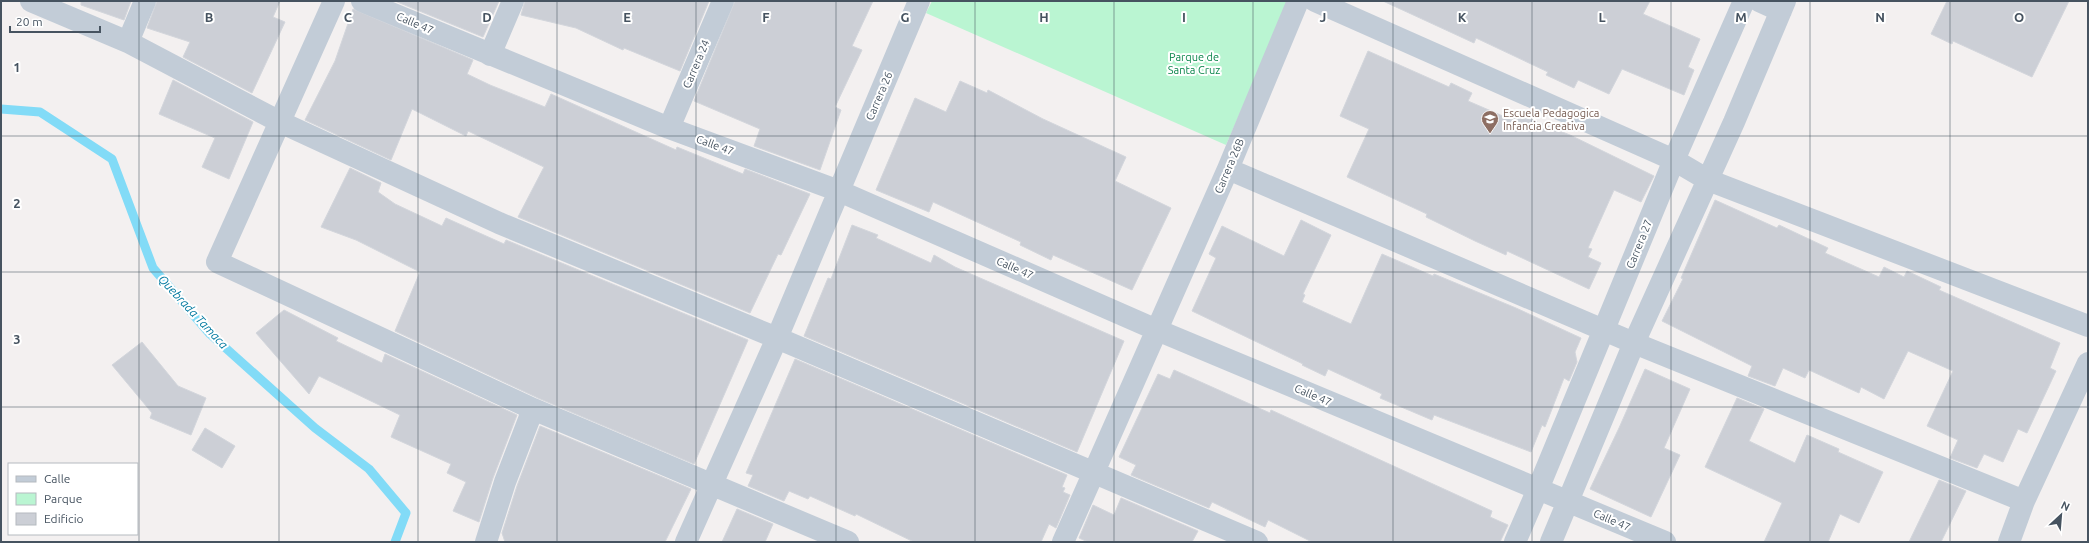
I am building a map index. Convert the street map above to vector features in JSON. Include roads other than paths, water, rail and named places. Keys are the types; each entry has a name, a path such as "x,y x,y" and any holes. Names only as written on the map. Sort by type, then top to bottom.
{"street":[{"path":"31,1 128,42 280,122 499,223 777,338 1257,542"},
{"path":"128,42 145,1"},
{"path":"334,1 218,262 533,408 848,542"},
{"name":"Calle 47","path":"362,1 669,128 839,191 1157,330 1665,542"},
{"path":"490,55 513,1"},
{"name":"Carrera 24","path":"669,128 723,1"},
{"name":"Carrera 26","path":"686,542 777,338 919,1"},
{"name":"Carrera 26B","path":"1063,542 1228,170 1298,1"},
{"path":"1315,1 1674,160 1708,180 2088,326"},
{"name":"Carrera 27","path":"1515,542 1605,329 1674,160 1744,1"},
{"path":"1551,542 1569,502 1634,343 1708,180 1783,6 1759,1"},
{"path":"1228,170 1605,329 1634,343 2024,501"},
{"path":"2009,542 2024,501 2088,363"},
{"path":"486,542 505,482 533,408"}],"waterway":[{"name":"Quebrada Tamaca","path":"1,109 40,112 112,159 153,268 210,334 315,428 369,469 406,513 395,542"}],"place":[{"name":"Escuela Pedagogica Infancia Creativa","path":"1490,134"}],"park label":[{"name":"Parque de Santa Cruz","path":"1194,63"}]}
